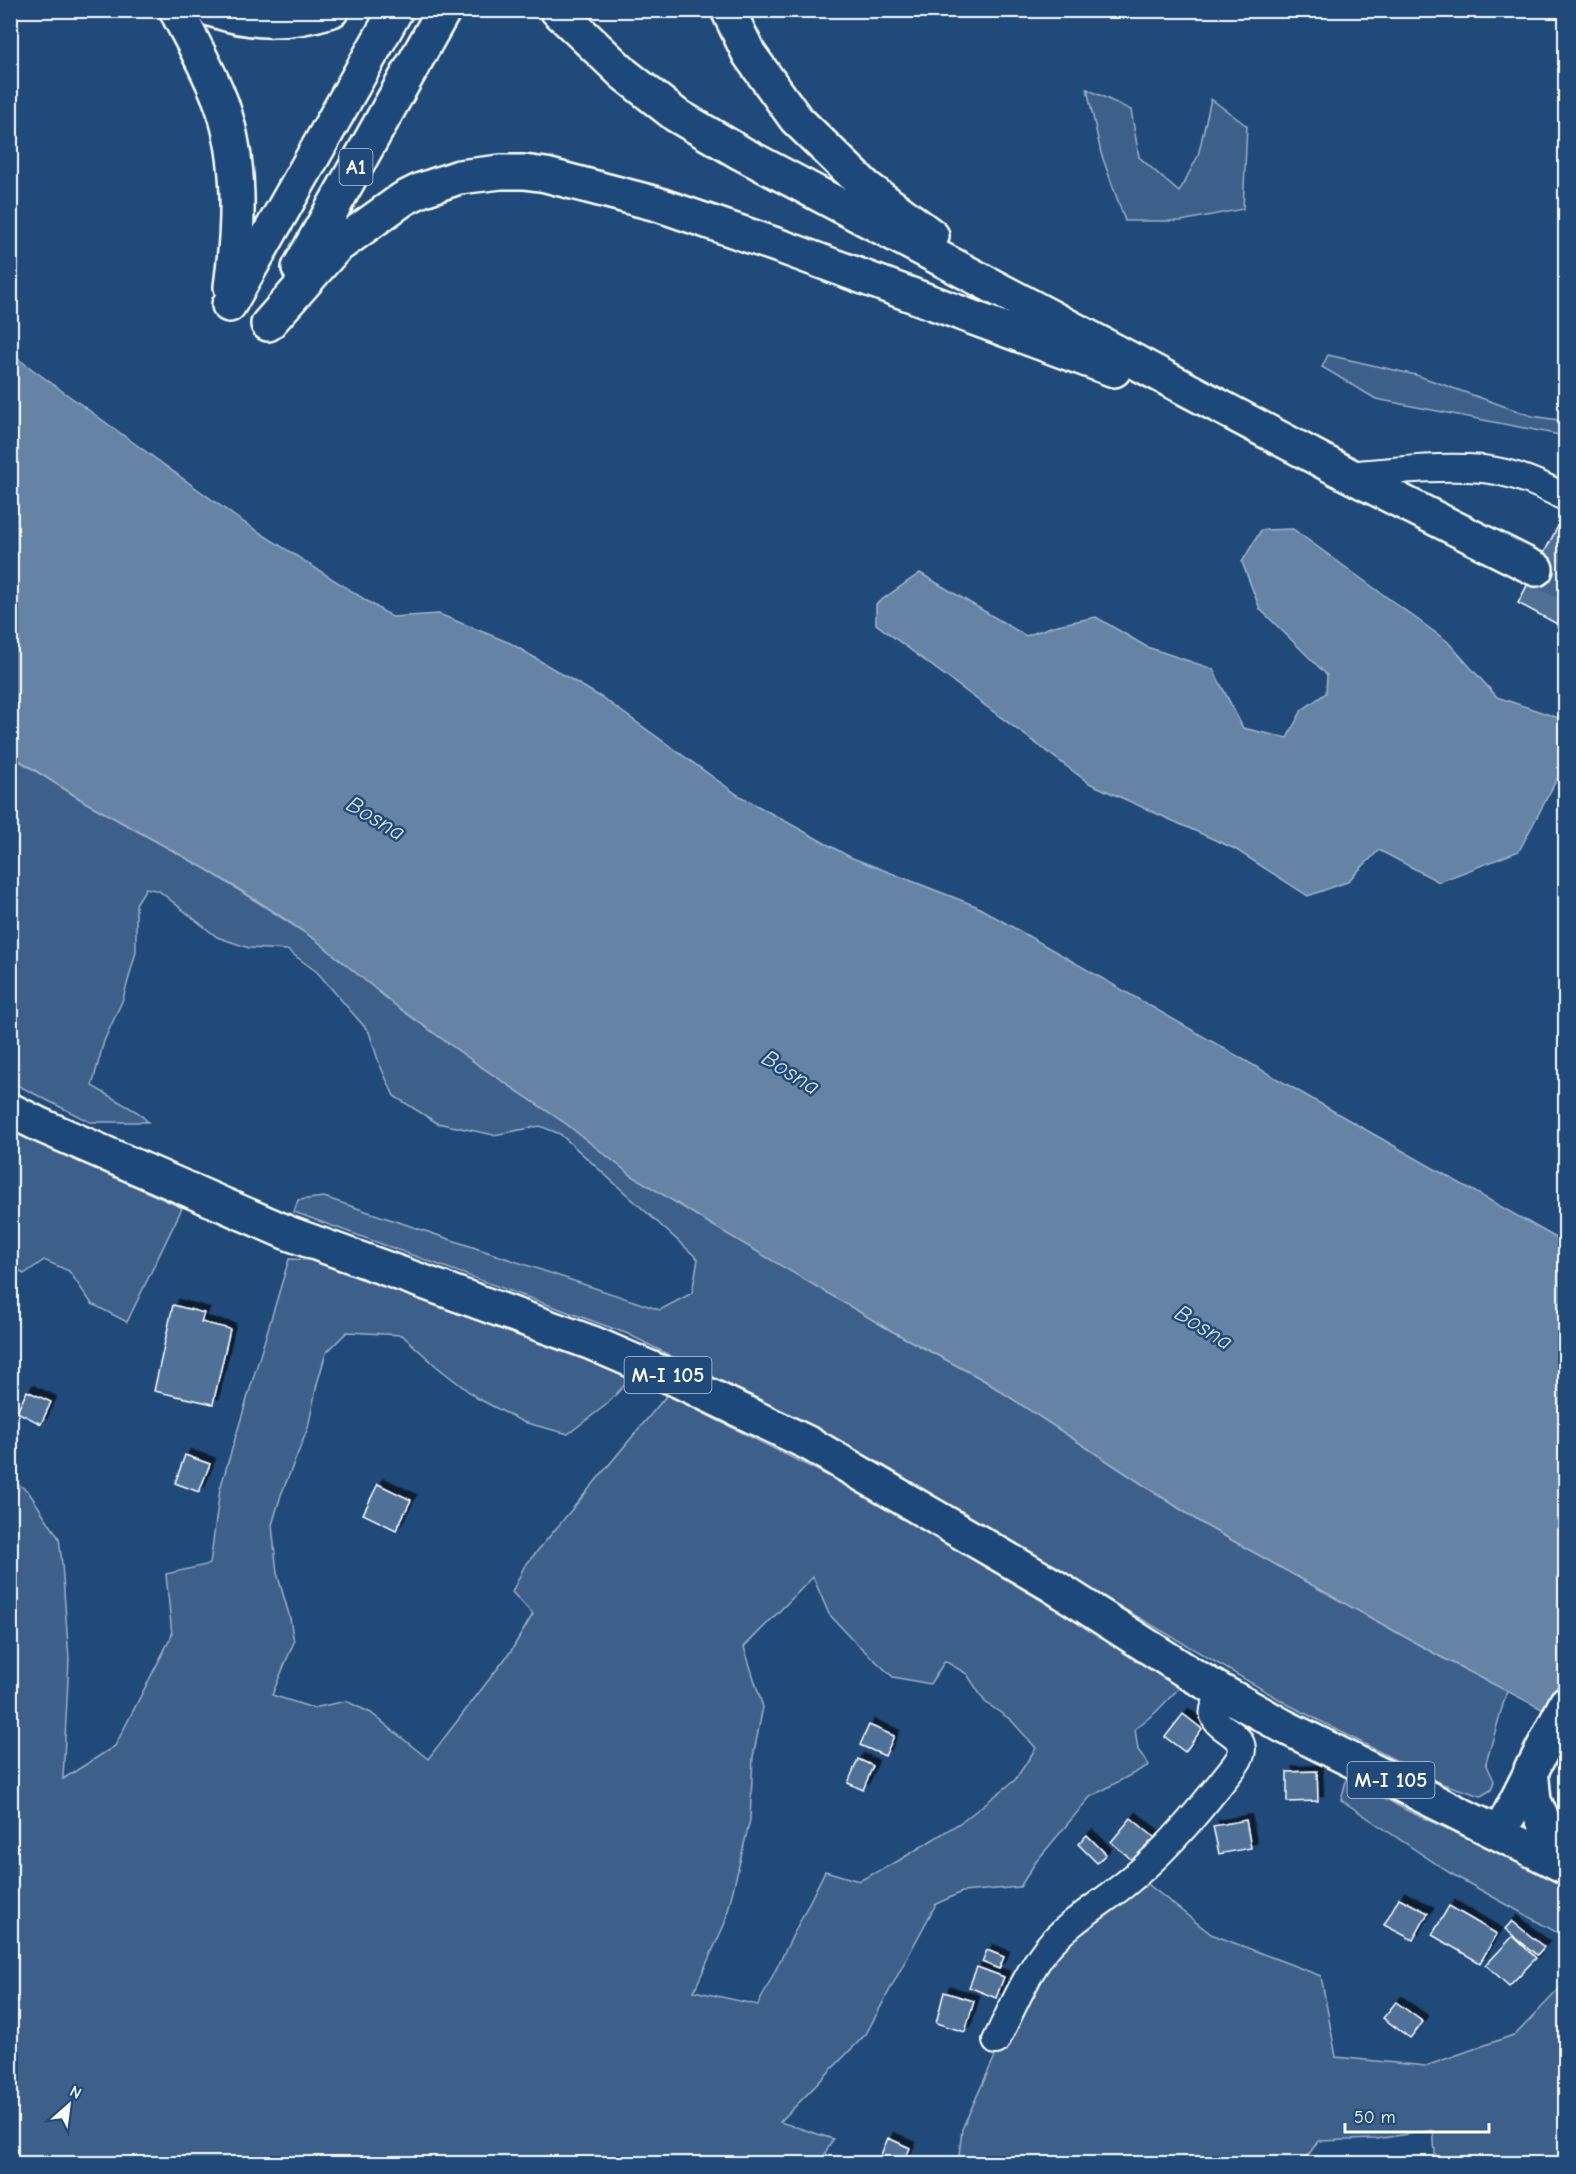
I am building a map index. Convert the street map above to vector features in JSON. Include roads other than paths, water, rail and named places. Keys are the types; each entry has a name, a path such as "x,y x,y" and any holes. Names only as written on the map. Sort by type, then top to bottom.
{"main road":[{"name":"A1","path":"176,10 212,79 230,137 236,184 238,240 229,305 396,10"},
{"path":"213,10 231,17 269,22 301,19 332,10"},
{"name":"A1","path":"444,10 268,324 336,247 403,199 421,189 459,177 490,172 524,172 546,175 657,204 785,248 1127,375 1262,429"},
{"path":"557,10 624,74 676,115 741,153 1349,475 1536,568"},
{"path":"728,10 749,54 796,119 866,187 1049,317"},
{"name":"M-I 105","path":"10,1110 288,1233 592,1344 705,1393 810,1444 1052,1585 1224,1694 1293,1731 1566,1867"},
{"path":"1500,1833 1566,1703"},
{"path":"1531,1769 1534,1801 1552,1840 1566,1860"}],"street":[{"path":"1349,475 1424,468 1484,469 1520,477 1566,498"},
{"path":"996,2041 1044,1951 1058,1935 1129,1881 1164,1850 1240,1759 1243,1747 1239,1738 1217,1724 1213,1716 1214,1708 1224,1694"}],"water":[{"name":"Bosna","path":"10,353 240,520 392,617 439,614 510,643 604,699 738,795 850,857 976,906 1565,1243 1565,1721 1441,1657 1203,1524 982,1379 890,1330 631,1175 565,1123 395,1005 316,940 206,869 85,802 11,755"},
{"path":"1293,529 1447,641 1497,697 1565,720 1565,754 1558,777 1519,851 1439,882 1379,850 1347,882 1308,896 1235,849 1089,783 876,624 876,604 920,573 1026,636 1053,626 1096,617 1147,647 1213,669 1243,728 1287,738 1302,710 1326,693 1327,675 1260,609 1242,562 1261,530"}],"tunnel":[{"path":"1536,569 1566,584"}]}
